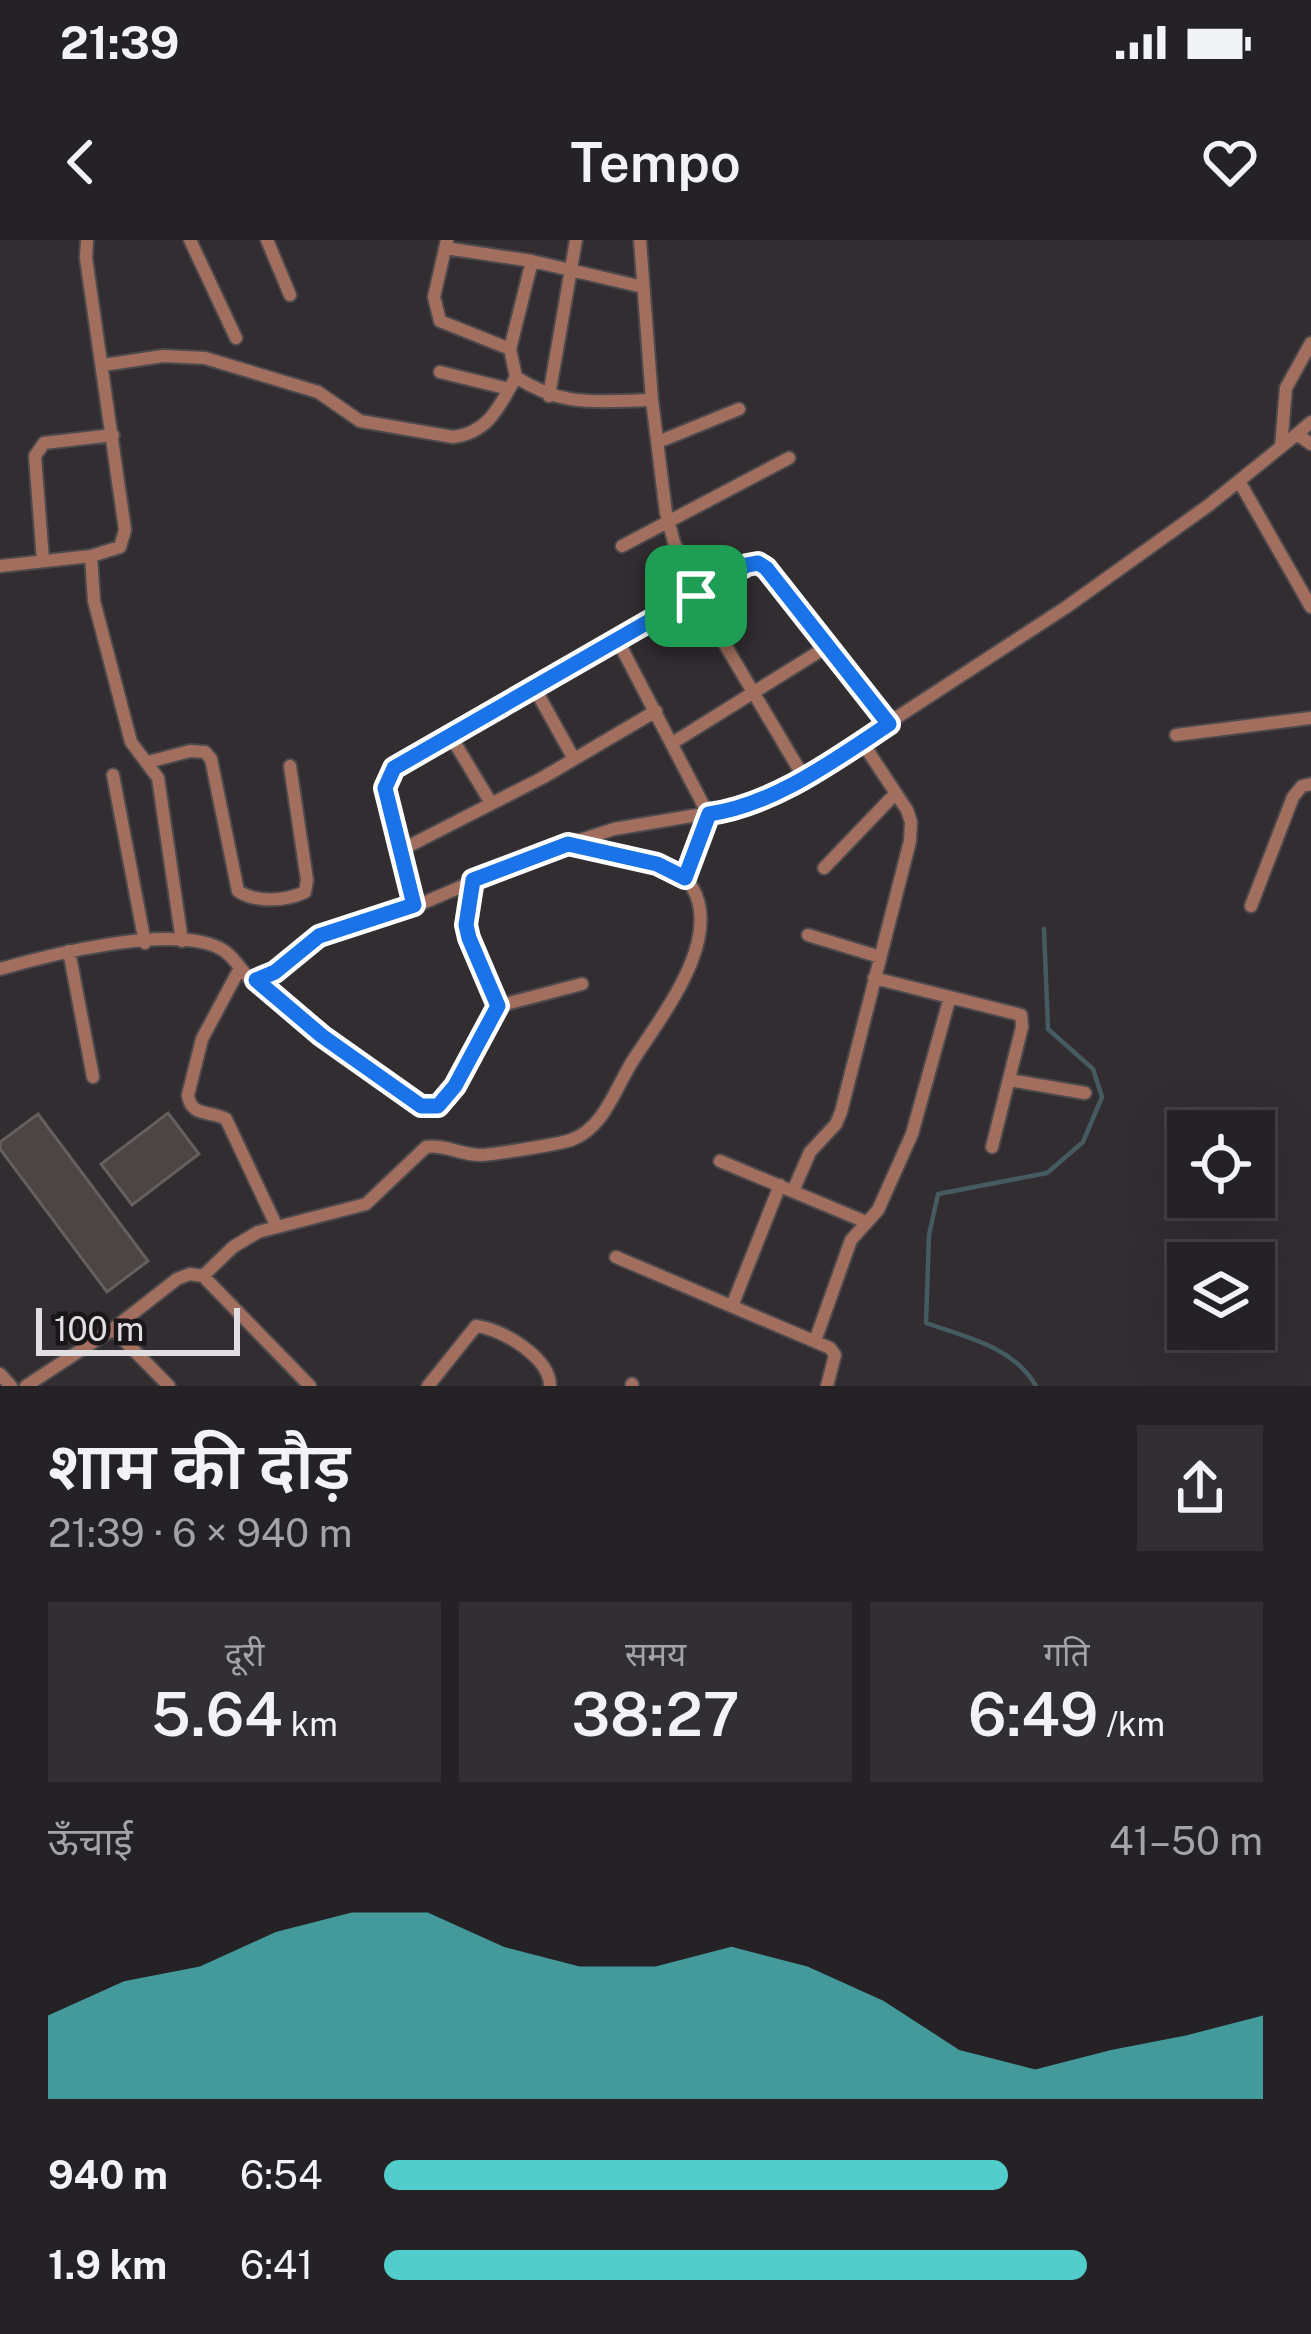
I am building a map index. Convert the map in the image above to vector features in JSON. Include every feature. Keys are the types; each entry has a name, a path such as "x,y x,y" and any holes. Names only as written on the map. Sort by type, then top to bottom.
{"street":[{"path":"0,566 91,556 120,547 125,530 87,240"},
{"path":"190,240 236,338"},
{"path":"267,240 290,295"},
{"path":"549,396 576,240"},
{"path":"640,240 652,400 669,524 696,596 803,776"},
{"path":"510,350 440,322 434,297 446,244 643,287"},
{"path":"103,365 163,356 205,358 318,392 360,421 454,437 468,435 487,424 513,383 510,350 532,261"},
{"path":"1281,447 1286,388 1311,343"},
{"path":"440,371 513,383 570,401 652,400"},
{"path":"658,442 740,409"},
{"path":"256,980 275,972 319,936 414,905 568,844 646,822 739,808 803,776 1065,608 1239,481 1311,422"},
{"path":"43,561 38,448 44,443 112,434"},
{"path":"1297,434 1311,444"},
{"path":"622,546 789,458"},
{"path":"1239,481 1311,607"},
{"path":"91,556 94,601 131,742 158,778 182,941"},
{"path":"414,905 385,782 394,768 747,565 758,563 766,568 889,724"},
{"path":"618,641 709,814 685,878"},
{"path":"674,742 828,646"},
{"path":"536,689 574,759"},
{"path":"401,850 656,711"},
{"path":"1176,735 1311,718"},
{"path":"450,735 491,803"},
{"path":"732,1306 786,1188 838,1119 911,831 907,810 862,742"},
{"path":"148,763 190,751 205,752 211,759 238,891 272,899 305,892 307,880 290,766"},
{"path":"113,775 145,943"},
{"path":"1251,906 1293,797 1302,786 1311,784"},
{"path":"824,868 895,794"},
{"path":"203,1276 247,1237 276,1225 366,1204 426,1147 487,1155 568,1141 607,1109 681,984 700,917 685,878 657,864 568,844"},
{"path":"473,880 466,925 498,1006"},
{"path":"808,935 880,957"},
{"path":"0,969 69,951 145,943 182,941 219,947 322,1036 427,1108 438,1106 455,1086 498,1006 582,984"},
{"path":"69,951 93,1076"},
{"path":"240,968 202,1039 189,1104 199,1113 226,1119 276,1225"},
{"path":"874,978 1021,1015 992,1147"},
{"path":"814,1342 851,1240 878,1210 912,1134 950,997"},
{"path":"1010,1080 1085,1093"},
{"path":"720,1161 866,1222"},
{"path":"616,1257 836,1355 827,1386"},
{"path":"26,1386 190,1274 203,1276 310,1386"},
{"path":"428,1386 476,1326 489,1328 540,1360 550,1371 550,1386"},
{"path":"113,1328 169,1386"},
{"path":"0,1374 10,1386"}],"building":[{"path":"168,1113 199,1154 132,1205 101,1164"},
{"path":"38,1114 148,1261 107,1292 0,1149 0,1142"}],"waterway":[{"path":"1036,1386 1002,1353 926,1323 929,1235 938,1194 1047,1173 1083,1142 1102,1097 1093,1069 1048,1029 1044,929"}],"route":[{"path":"747,565 763,565 889,724 816,770 752,802 709,814 685,878 657,864 568,844 473,880 466,925 498,1006 455,1086 438,1106 421,1106 322,1036 256,980 266,979 319,936 414,905 385,788 394,768 696,596 747,565"}]}
